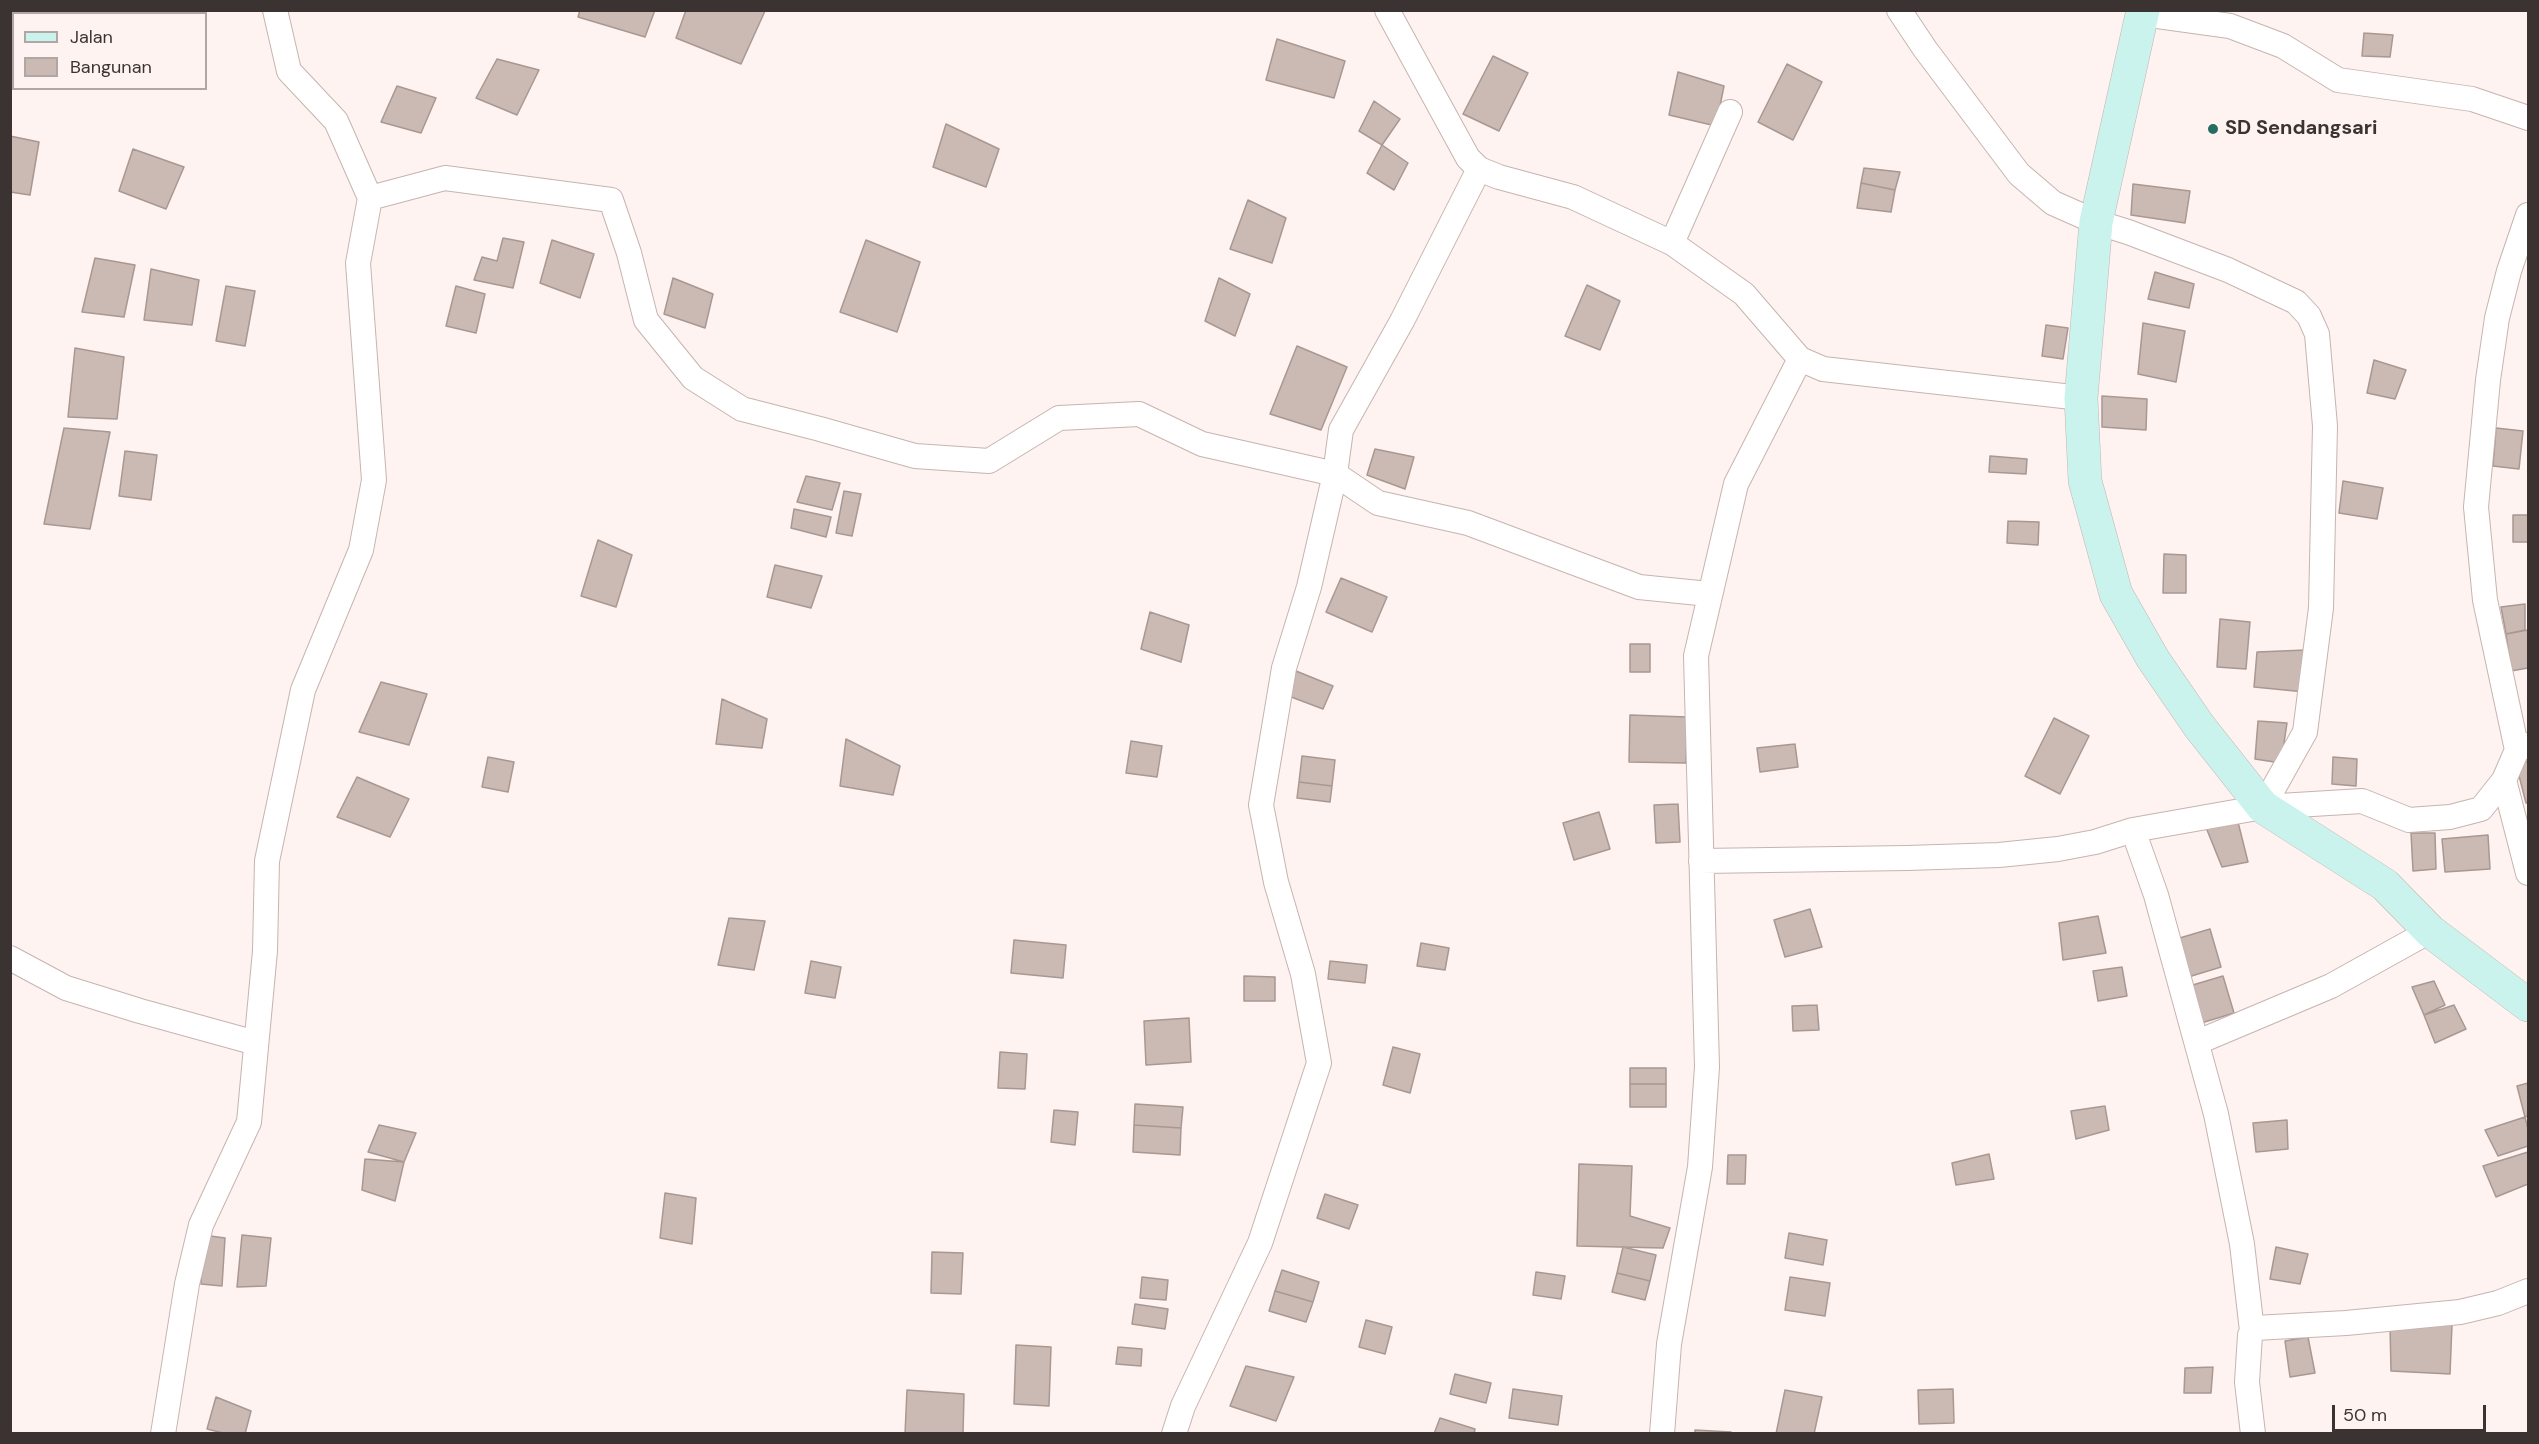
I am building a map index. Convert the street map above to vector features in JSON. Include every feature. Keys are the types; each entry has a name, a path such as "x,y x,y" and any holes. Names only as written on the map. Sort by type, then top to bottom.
{"street":[{"path":"163,1434 190,1272 201,1226 249,1122 265,951 267,861 303,690 361,550 374,480 358,263 370,198 336,121 289,71 274,10"},
{"path":"1387,10 1468,158 1479,169 1499,177 1573,197 1672,243 1744,294 1800,359 1823,369 2081,398"},
{"path":"1899,10 1925,49 2019,174 2053,203 2096,222 2228,270 2296,302 2309,316 2317,334 2325,426 2321,608 2305,732 2263,807"},
{"path":"2529,118 2472,99 2338,80 2283,46 2230,26 2143,12 2096,222 2081,398 2085,481 2116,594 2159,669 2199,726 2263,807 2385,885 2430,931 2529,1005"},
{"path":"1672,243 1730,112"},
{"path":"1174,1434 1183,1406 1260,1244 1319,1063 1303,974 1276,882 1261,805 1284,668 1309,587 1335,474 1341,430 1402,321 1479,169"},
{"path":"370,198 445,177 611,200 629,253 646,320 693,378 742,410 915,456 989,461 1059,418 1139,414 1202,444 1335,474 1378,503 1468,522 1639,587 1709,594"},
{"path":"1701,861 1999,855 2058,849 2095,842 2133,830 2263,807 2362,801 2409,820 2450,818 2481,809 2504,780 2523,748 2485,600 2476,507 2488,381 2498,318 2509,271 2529,215"},
{"path":"1662,1434 1669,1344 1700,1167 1707,1067 1696,656 1736,484 1800,359"},
{"path":"2504,780 2529,873"},
{"path":"2133,830 2157,895 2198,1042 2216,1114 2242,1244 2252,1331 2247,1382 2253,1434"},
{"path":"2198,1042 2331,986 2430,931"},
{"path":"10,958 66,988 256,1043"},
{"path":"2252,1331 2255,1328 2346,1323 2460,1312 2498,1303 2529,1291"}],"building":[{"path":"580,10 655,10 645,37 578,17"},
{"path":"686,10 765,11 741,64 676,38"},
{"path":"2364,33 2393,35 2390,57 2362,56"},
{"path":"1277,39 1345,61 1334,98 1266,80"},
{"path":"1493,56 1528,73 1499,131 1463,114"},
{"path":"497,59 539,70 517,115 476,98"},
{"path":"1787,64 1822,82 1793,140 1758,122"},
{"path":"1678,72 1724,86 1716,126 1669,115"},
{"path":"397,86 436,98 421,133 381,122"},
{"path":"1374,101 1400,119 1382,145 1359,131"},
{"path":"946,124 999,149 986,187 933,167"},
{"path":"10,136 39,142 30,195 10,192"},
{"path":"1382,145 1408,163 1394,190 1367,173"},
{"path":"133,149 184,167 166,209 119,191"},
{"path":"1864,168 1900,172 1895,190 1861,183"},
{"path":"1861,183 1895,190 1891,212 1857,208"},
{"path":"2133,184 2190,191 2185,223 2131,215"},
{"path":"1248,200 1286,218 1272,263 1230,249"},
{"path":"503,238 524,242 513,288 474,280 482,257 497,261"},
{"path":"552,240 594,254 580,298 540,283"},
{"path":"866,240 920,262 897,332 840,312"},
{"path":"95,258 135,265 124,317 82,312"},
{"path":"151,269 199,280 192,325 144,320"},
{"path":"2155,272 2194,284 2189,308 2148,299"},
{"path":"673,278 713,294 705,328 664,314"},
{"path":"1219,278 1250,294 1235,336 1205,321"},
{"path":"1587,285 1620,301 1600,350 1565,336"},
{"path":"226,286 255,291 245,346 216,341"},
{"path":"456,286 485,294 476,333 446,326"},
{"path":"2143,323 2185,331 2176,382 2138,374"},
{"path":"2046,325 2068,328 2063,359 2042,356"},
{"path":"1297,346 1347,367 1321,430 1270,414"},
{"path":"75,348 124,357 117,419 68,417"},
{"path":"2374,360 2406,370 2395,399 2367,393"},
{"path":"2102,396 2147,399 2146,430 2102,427"},
{"path":"64,428 110,432 90,529 44,524"},
{"path":"2496,428 2523,431 2519,469 2493,466"},
{"path":"1375,449 1414,457 1405,489 1367,475"},
{"path":"125,451 157,455 151,500 119,496"},
{"path":"1990,456 2027,459 2026,474 1989,472"},
{"path":"806,476 840,483 832,510 797,502"},
{"path":"2343,481 2383,488 2377,519 2339,513"},
{"path":"844,491 861,494 852,536 836,533"},
{"path":"794,509 831,517 826,537 791,528"},
{"path":"2513,515 2528,515 2528,542 2513,542"},
{"path":"2008,521 2039,522 2038,545 2007,543"},
{"path":"598,540 632,555 616,607 581,596"},
{"path":"2164,554 2186,555 2186,593 2163,593"},
{"path":"775,565 822,576 811,608 767,597"},
{"path":"1341,578 1387,597 1372,632 1326,612"},
{"path":"2525,604 2525,630 2506,634 2501,607"},
{"path":"1150,612 1189,625 1181,662 1141,649"},
{"path":"2220,619 2250,622 2246,669 2217,667"},
{"path":"2528,630 2528,668 2511,671 2506,634"},
{"path":"1630,644 1650,644 1650,672 1630,672"},
{"path":"2306,650 2305,692 2254,687 2257,652"},
{"path":"1296,671 1333,686 1323,709 1286,695"},
{"path":"381,682 427,694 409,745 359,732"},
{"path":"722,699 767,719 762,748 716,744"},
{"path":"1630,715 1687,717 1686,763 1629,762"},
{"path":"2054,718 2089,736 2060,794 2025,776"},
{"path":"2258,721 2287,723 2281,763 2255,759"},
{"path":"846,739 900,766 893,795 840,786"},
{"path":"1131,741 1162,746 1157,777 1126,773"},
{"path":"1795,744 1798,767 1760,772 1757,748"},
{"path":"1302,756 1335,760 1332,786 1299,782"},
{"path":"488,757 514,762 508,792 482,787"},
{"path":"2333,757 2357,759 2356,786 2332,784"},
{"path":"2528,761 2528,803 2526,803 2516,764"},
{"path":"357,777 409,799 390,837 337,817"},
{"path":"1299,782 1332,786 1330,802 1297,798"},
{"path":"1678,804 1680,842 1656,843 1654,805"},
{"path":"1599,812 1610,849 1574,860 1563,823"},
{"path":"2237,818 2248,862 2222,867 2205,825"},
{"path":"2411,833 2435,833 2436,869 2413,871"},
{"path":"2488,835 2490,869 2445,872 2442,839"},
{"path":"1810,909 1822,947 1785,957 1774,920"},
{"path":"2098,916 2106,953 2063,960 2059,923"},
{"path":"729,918 765,921 754,970 718,965"},
{"path":"2210,929 2221,967 2185,978 2173,940"},
{"path":"1014,940 1066,945 1063,978 1011,973"},
{"path":"1421,943 1449,948 1445,970 1417,966"},
{"path":"811,961 841,967 835,998 805,993"},
{"path":"1330,961 1367,965 1365,983 1328,979"},
{"path":"2122,967 2127,996 2098,1001 2093,971"},
{"path":"1244,976 1275,977 1275,1001 1244,1001"},
{"path":"2223,976 2234,1013 2198,1024 2186,987"},
{"path":"2434,981 2445,1005 2424,1015 2412,987"},
{"path":"1817,1005 1819,1030 1793,1031 1792,1006"},
{"path":"2454,1005 2466,1029 2435,1043 2424,1015"},
{"path":"1189,1018 1191,1062 1146,1065 1144,1021"},
{"path":"1393,1047 1420,1054 1410,1093 1383,1085"},
{"path":"1000,1052 1027,1054 1025,1089 998,1088"},
{"path":"1630,1068 1666,1068 1666,1084 1630,1084"},
{"path":"2528,1083 2528,1116 2525,1117 2517,1086"},
{"path":"1630,1084 1666,1084 1666,1107 1630,1107"},
{"path":"1135,1104 1183,1107 1181,1128 1134,1125"},
{"path":"2105,1106 2109,1130 2076,1139 2071,1111"},
{"path":"1054,1110 1078,1112 1075,1145 1051,1142"},
{"path":"2525,1117 2528,1146 2498,1156 2485,1130"},
{"path":"2287,1120 2288,1149 2256,1152 2253,1123"},
{"path":"379,1125 416,1133 404,1162 368,1152"},
{"path":"1134,1125 1181,1128 1180,1155 1133,1152"},
{"path":"2528,1152 2528,1184 2496,1197 2483,1166"},
{"path":"1989,1154 1994,1179 1956,1185 1952,1163"},
{"path":"1728,1155 1746,1155 1745,1184 1727,1184"},
{"path":"365,1159 404,1162 395,1201 362,1190"},
{"path":"1579,1164 1632,1166 1630,1216 1670,1228 1663,1248 1577,1246"},
{"path":"665,1193 696,1198 692,1244 660,1238"},
{"path":"1325,1194 1358,1205 1349,1229 1317,1218"},
{"path":"1789,1233 1827,1240 1823,1265 1785,1258"},
{"path":"203,1235 225,1238 222,1286 201,1284"},
{"path":"242,1235 271,1238 266,1286 237,1287"},
{"path":"1623,1247 1656,1255 1650,1281 1617,1273"},
{"path":"2276,1247 2308,1254 2300,1284 2270,1279"},
{"path":"932,1252 963,1253 961,1294 931,1293"},
{"path":"1282,1270 1319,1282 1313,1302 1275,1291"},
{"path":"1536,1272 1565,1276 1561,1299 1533,1295"},
{"path":"1617,1273 1650,1281 1645,1300 1612,1292"},
{"path":"1142,1277 1168,1280 1166,1300 1140,1298"},
{"path":"1790,1277 1830,1283 1825,1316 1785,1310"},
{"path":"1275,1291 1313,1302 1306,1322 1269,1311"},
{"path":"1135,1304 1168,1309 1165,1329 1132,1324"},
{"path":"1366,1320 1392,1327 1385,1354 1359,1347"},
{"path":"2452,1324 2450,1374 2391,1371 2390,1325"},
{"path":"2308,1337 2315,1373 2290,1377 2285,1341"},
{"path":"1016,1345 1051,1347 1049,1406 1014,1404"},
{"path":"1118,1347 1142,1349 1141,1366 1116,1364"},
{"path":"1246,1366 1294,1377 1276,1421 1230,1406"},
{"path":"2213,1367 2211,1393 2184,1393 2185,1368"},
{"path":"1455,1374 1491,1383 1486,1403 1450,1394"},
{"path":"1513,1389 1562,1396 1558,1425 1509,1418"},
{"path":"1953,1389 1954,1423 1919,1424 1918,1390"},
{"path":"907,1390 964,1394 963,1434 905,1434"},
{"path":"1785,1390 1822,1397 1814,1434 1776,1434"},
{"path":"216,1397 251,1411 245,1434 227,1434 207,1429"},
{"path":"1440,1418 1475,1429 1474,1434 1434,1434"},
{"path":"1695,1430 1731,1432 1731,1434 1695,1434"}],"place":[{"name":"SD Sendangsari","path":"2213,129"}]}
